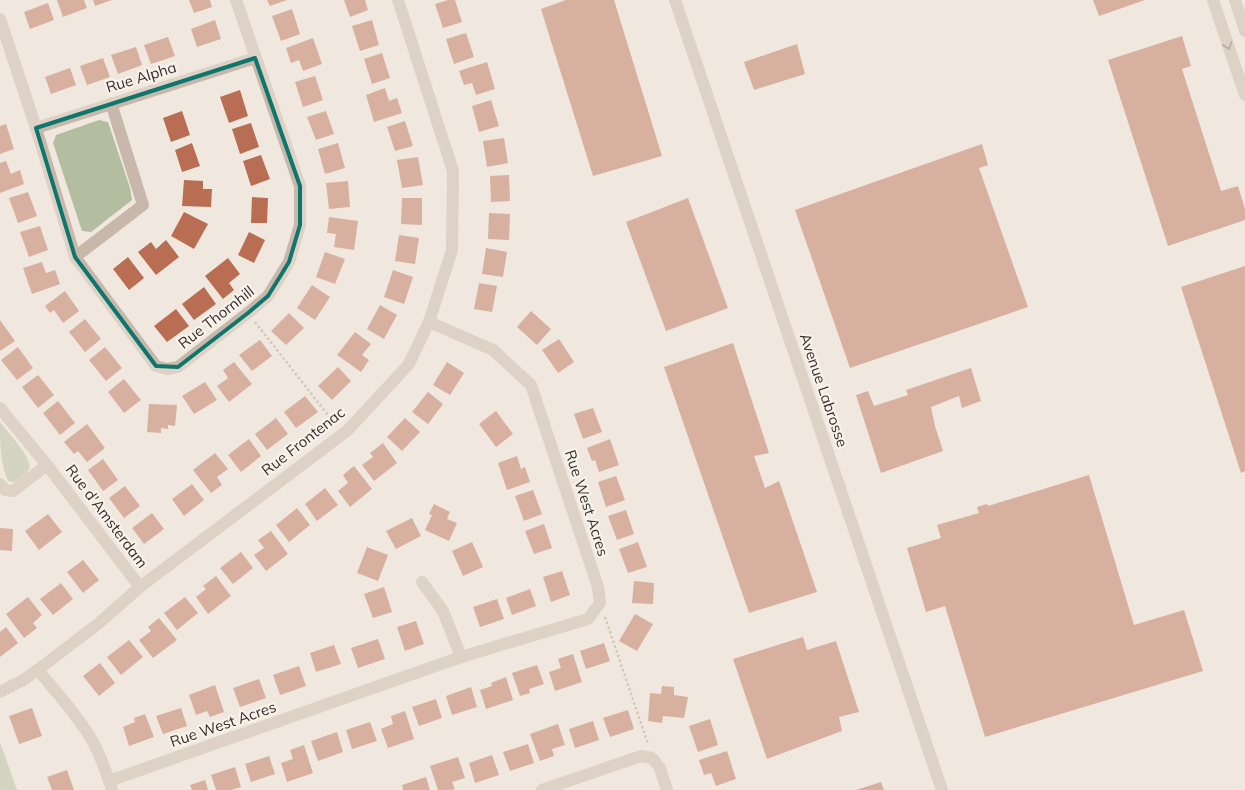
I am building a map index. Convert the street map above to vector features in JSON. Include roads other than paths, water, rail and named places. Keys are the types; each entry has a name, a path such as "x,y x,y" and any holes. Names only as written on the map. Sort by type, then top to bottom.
{"street":[{"name":"Rue Thornhill","path":"0,19 76,257 156,366 167,369 178,367 268,296 289,262 300,225 300,186 236,0"},
{"name":"Rue Frontenac","path":"0,692 38,670 99,623 140,587 348,430 409,364 429,322 452,250 453,171 398,0"},
{"name":"Avenue Labrosse","path":"675,0 942,790"},
{"path":"1213,0 1245,95"},
{"path":"1235,0 1245,30"},
{"name":"Rue Alpha","path":"36,128 255,58"},
{"path":"76,257 143,205 111,103"},
{"name":"Rue West Acres","path":"111,786 461,658 588,619 600,603 598,588 531,385 493,350 429,322"},
{"name":"Rue d'Amsterdam","path":"0,408 47,465 140,587"},
{"name":"Rue d'Amsterdam","path":"0,484 5,490 12,491 47,465"},
{"path":"422,582 443,611 461,658"},
{"path":"38,670 90,736 111,786"},
{"path":"542,790 641,756 652,758 660,768 667,790"}]}
